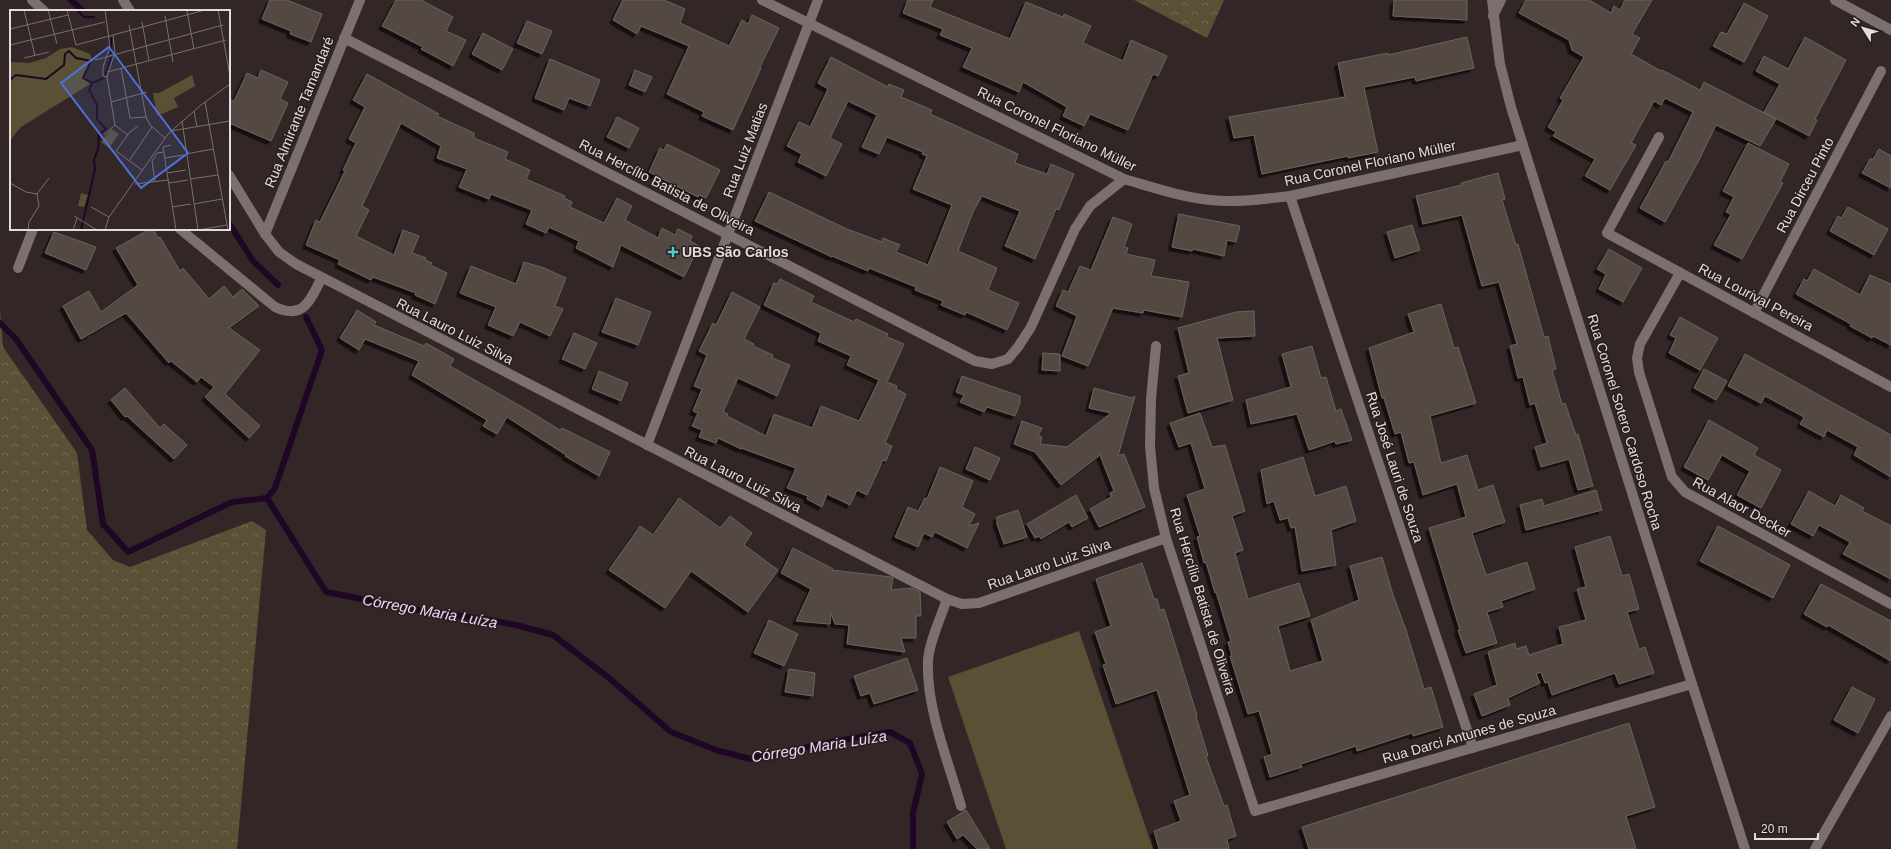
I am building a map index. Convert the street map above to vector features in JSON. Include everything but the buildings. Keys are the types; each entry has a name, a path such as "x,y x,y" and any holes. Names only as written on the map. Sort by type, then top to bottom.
{"street":[{"path":"32,0 43,10"},
{"name":"Rua Almirante Tamandaré","path":"265,234 360,0"},
{"name":"Rua Coronel Floriano Müller","path":"762,0 1124,179 1170,193 1211,200 1252,200 1290,196 1523,145"},
{"name":"Rua Luiz Matias","path":"647,445 818,0"},
{"name":"Rua Coronel Sotero Cardoso Rocha","path":"1492,0 1500,64 1511,108 1745,849"},
{"path":"1493,16 1501,0"},
{"path":"1835,0 1891,29"},
{"name":"Rua Hercílio Batista de Oliveira","path":"344,38 975,361 992,364 1008,359 1018,347 1032,327 1075,229 1090,206 1124,179"},
{"name":"Rua Dirceu Pinto","path":"1754,313 1880,71"},
{"name":"Rua Lourival Pereira","path":"1659,138 1607,233 1891,387"},
{"name":"Rua Lauro Luiz Silva","path":"230,177 265,234 279,252 322,279 947,599 962,604 979,603 1166,538"},
{"name":"Rua José Lauri de Souza","path":"1290,196 1473,748"},
{"path":"18,268 34,230"},
{"path":"181,230 275,307 286,312 295,312 303,307 313,296 322,279"},
{"name":"Rua Alaor Decker","path":"1680,273 1640,344 1637,358 1638,372 1672,477 1685,492 1891,604"},
{"name":"Rua Hercílio Batista de Oliveira","path":"1156,346 1151,399 1150,446 1154,488 1166,538 1255,811"},
{"path":"947,599 928,659 929,682 932,706 961,806"},
{"name":"Rua Darci Antunes de Souza","path":"1255,811 1692,684"},
{"path":"1815,849 1891,716"}],"green space":[{"path":"1134,0 1224,0 1207,38"},
{"path":"0,311 3,347 77,453 87,530 113,560 130,567 252,521 266,530 237,849 0,849"},
{"path":"1079,631 1153,849 1006,849 948,677"}],"waterway":[{"path":"71,0 82,10"},
{"path":"230,225 253,261 278,285"},
{"path":"267,498 275,488 322,350 306,317"},
{"name":"Córrego Maria Luíza","path":"0,323 16,339 92,450 103,524 128,552 232,502 267,498 326,592 429,612 478,618 516,625 553,635 609,678 671,732 716,750 750,759 890,732 910,743 922,774 913,813 913,849"}],"place":[{"name":"UBS São Carlos","path":"673,252"}]}
